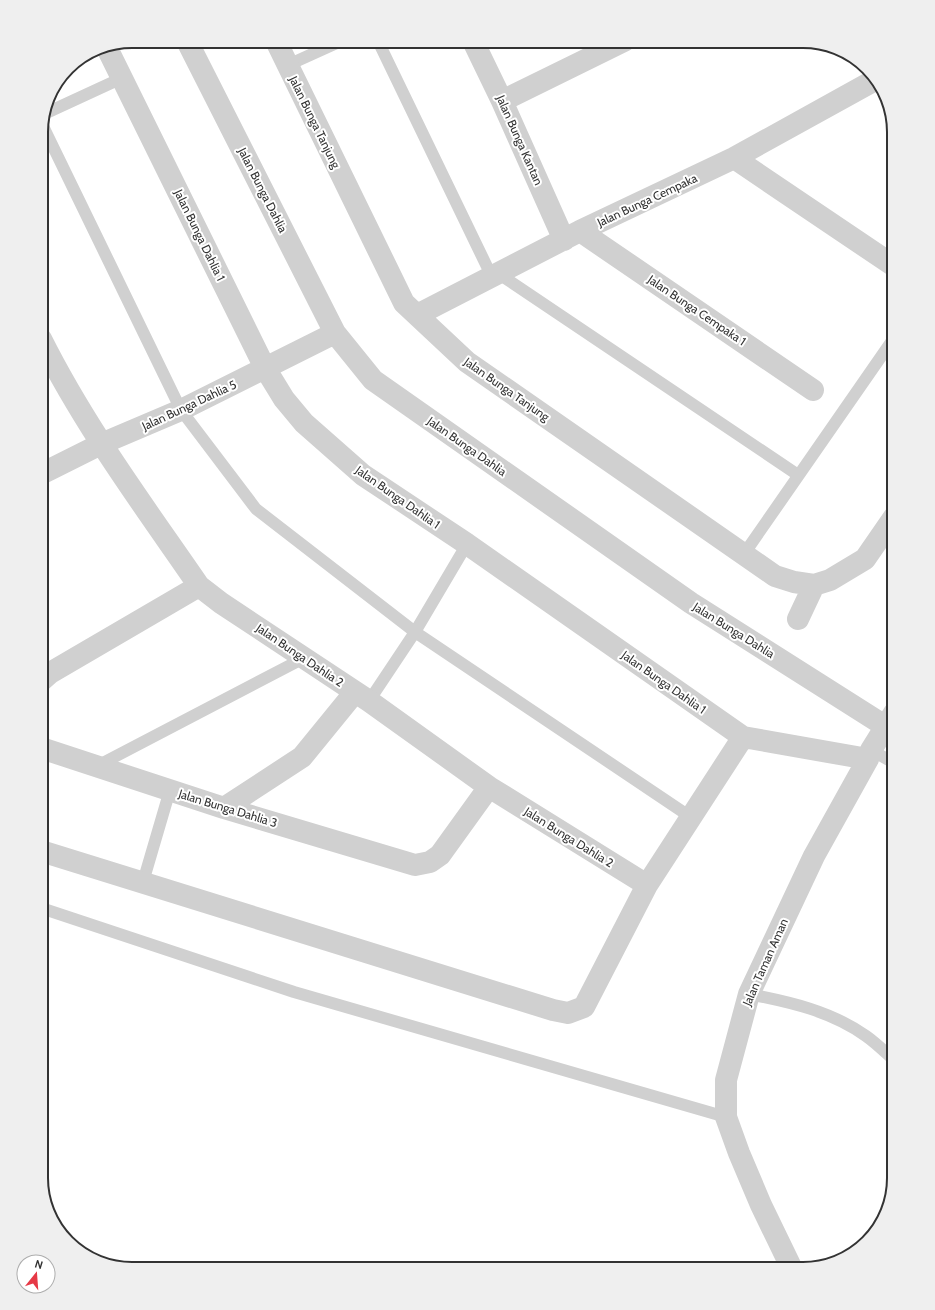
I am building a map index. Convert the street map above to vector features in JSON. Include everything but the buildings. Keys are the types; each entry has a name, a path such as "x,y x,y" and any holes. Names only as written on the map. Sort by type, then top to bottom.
{"street":[{"name":"Jalan Bunga Dahlia","path":"191,48 335,333 373,380 691,603 887,719"},
{"name":"Jalan Bunga Tanjung","path":"280,48 404,303 467,362 775,576 794,582 814,585 830,580 865,559 887,527"},
{"name":"Jalan Bunga Kantan","path":"476,48 502,101 572,235"},
{"path":"502,101 610,48"},
{"name":"Jalan Bunga Dahlia 1","path":"109,51 265,368 284,399 304,423 363,475 467,544 743,737 870,755"},
{"name":"Jalan Bunga Cempaka","path":"417,316 572,235 734,158 871,82"},
{"path":"734,158 887,261"},
{"name":"Jalan Bunga Cempaka 1","path":"572,235 813,390"},
{"name":"Jalan Bunga Dahlia 5","path":"48,470 101,444 181,410 335,333"},
{"name":"Jalan Bunga Dahlia 2","path":"48,371 101,444 199,586 221,603 362,696 489,787 647,885"},
{"path":"798,619 814,585"},
{"path":"48,675 199,586"},
{"path":"224,808 302,757 362,696"},
{"name":"Jalan Taman Aman","path":"789,1262 759,1199 726,1117 726,1080 749,994 814,856 887,724"},
{"path":"48,853 473,986 568,1013 584,1007 647,885 692,818 743,737"},
{"name":"Jalan Bunga Dahlia 3","path":"48,750 224,808 416,865 430,862 440,855 489,787"}],"lane":[{"path":"288,65 326,48"},
{"path":"382,48 496,275 798,475"},
{"path":"51,111 122,78"},
{"path":"48,136 181,410 256,509 414,632 692,818"},
{"path":"744,554 887,348"},
{"path":"362,696 414,632 467,544"},
{"path":"97,766 304,658"},
{"path":"870,755 887,761"},
{"path":"143,882 170,790"},
{"path":"48,910 294,992 726,1117"},
{"path":"749,994 792,1002 829,1015 867,1036 887,1054"}]}
